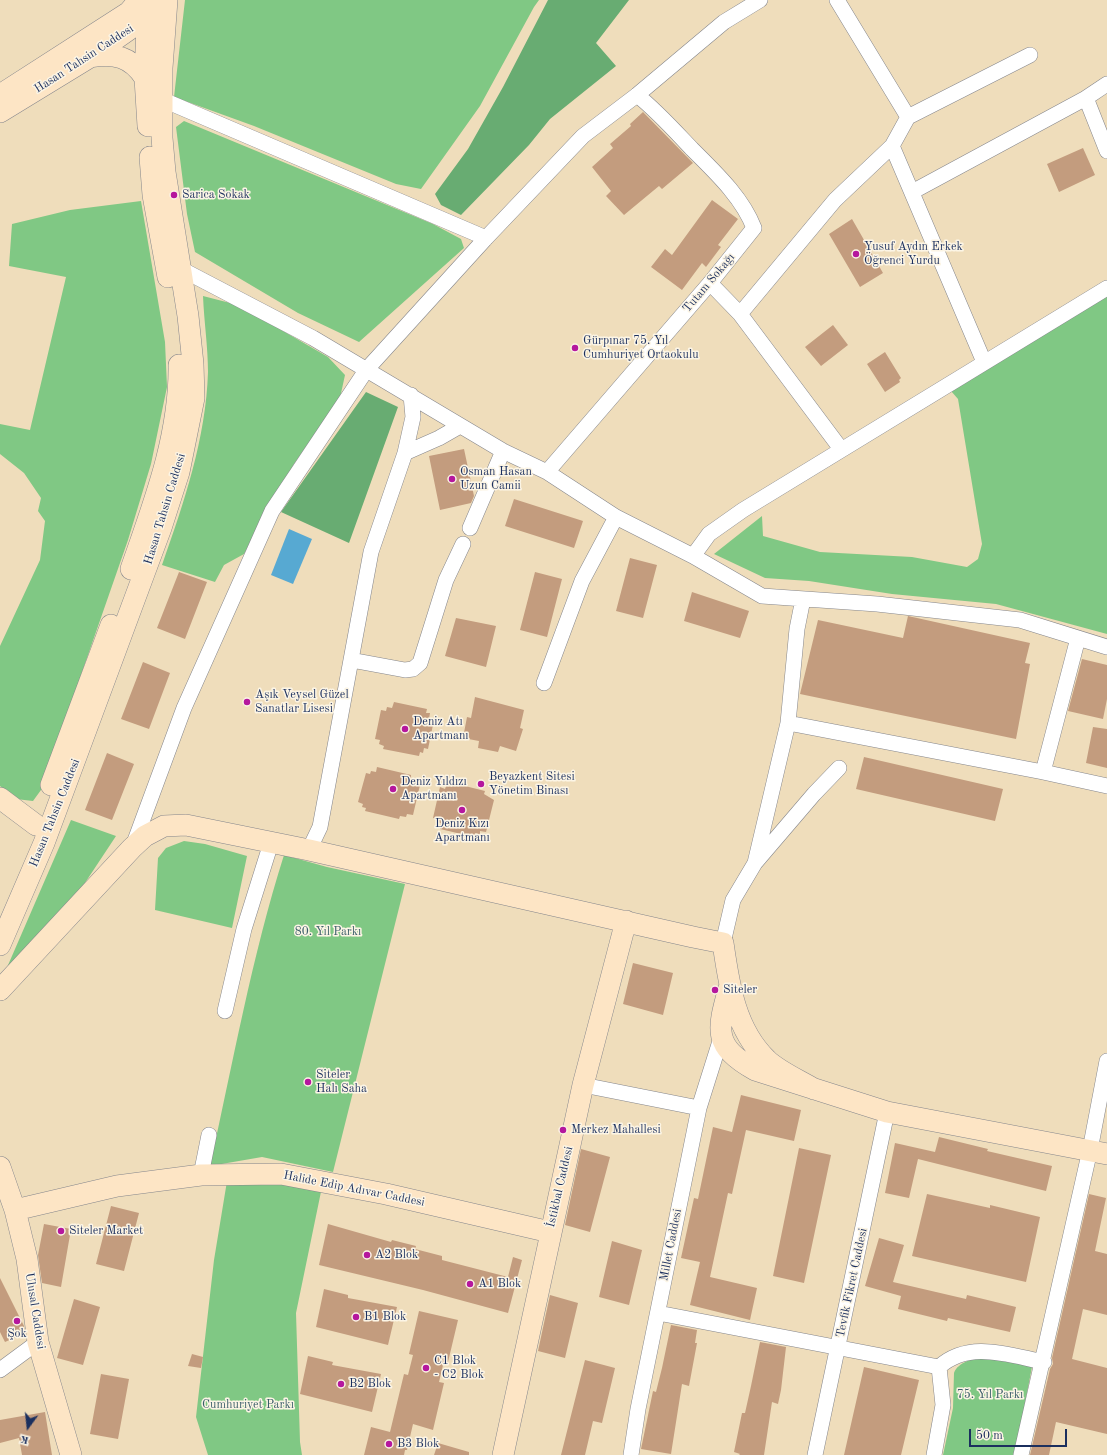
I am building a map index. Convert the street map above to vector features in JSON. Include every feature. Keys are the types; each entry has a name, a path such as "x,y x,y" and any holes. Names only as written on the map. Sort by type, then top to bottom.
{"street":[{"name":"Hasan Tahsin Caddesi","path":"2,90 123,16 135,13 145,6 162,0"},
{"name":"Hasan Tahsin Caddesi","path":"0,945 44,843 88,728 161,528 179,472 194,398 193,364 181,269 165,172 161,99 167,0"},
{"path":"132,848 184,708 272,511 367,369 486,238 583,136 637,95 724,22 760,0"},
{"path":"837,0 908,117"},
{"name":"Hasan Tahsin Caddesi","path":"0,112 90,57 145,6"},
{"name":"Hasan Tahsin Caddesi","path":"0,916 36,825 130,573 148,521 176,420 179,389 179,362 173,305 153,195 145,78 145,6"},
{"path":"145,6 158,27 164,41"},
{"path":"90,57 106,54 123,58 138,68 145,78"},
{"path":"740,314 835,200 892,146 908,117 1030,55"},
{"path":"912,192 1086,98 1107,84"},
{"name":"Tutam Sokağı","path":"547,472 710,283 754,228 750,217 725,183 653,108 637,95"},
{"path":"1086,98 1107,151"},
{"path":"161,99 486,238"},
{"path":"892,146 984,362"},
{"path":"164,256 181,269 313,338 460,426 547,472 616,517 693,556 762,596 878,604 1020,620 1107,647"},
{"path":"710,283 740,314 841,449"},
{"path":"693,556 709,534 743,510 1107,288"},
{"path":"309,850 320,827 371,552 405,453 413,417 411,396"},
{"path":"405,453 439,438 460,426"},
{"path":"470,528 503,450"},
{"path":"544,683 582,581 616,517"},
{"path":"351,660 405,670 413,669 420,663 446,580 463,544"},
{"path":"755,863 788,723 797,629 803,599"},
{"path":"1043,772 1078,638"},
{"path":"788,723 1043,772 1107,786"},
{"path":"814,1089 768,1061 755,1046 743,1026 729,988 723,943 733,900 755,863 814,794 839,768"},
{"path":"0,798 36,825"},
{"path":"0,990 132,848 145,836 164,826 186,825 309,850 723,943"},
{"path":"225,1011 244,929 271,843"},
{"name":"İstikbal Caddesi","path":"503,1455 583,1085 626,921"},
{"path":"729,988 723,1010 720,1038 728,1051 740,1061 755,1070 887,1112 1099,1152"},
{"name":"Millet Caddesi","path":"631,1455 638,1409 699,1108 720,1038"},
{"path":"1021,1455 1044,1362 1065,1258 1099,1152 1107,1061"},
{"path":"583,1085 699,1108"},
{"name":"Tevfik Fikret Caddesi","path":"815,1455 839,1348 887,1112"},
{"path":"201,1175 209,1135"},
{"name":"Ulusal Caddesi","path":"0,1167 15,1210 27,1258 38,1342 71,1455"},
{"name":"Halide Edip Adıvar Caddesi","path":"15,1210 116,1186 201,1175 281,1174 386,1194 550,1232"},
{"path":"658,1313 939,1367"},
{"path":"0,1370 38,1342"},
{"path":"939,1367 949,1358 976,1351 989,1351 1044,1362"},
{"path":"934,1455 943,1405 939,1367"}],"green space":[{"path":"185,0 539,0 480,106 421,189 396,184 254,126 174,97"},
{"path":"548,0 629,0 596,43 616,66 550,119 529,145 461,215 441,205 435,194 468,149 503,87"},
{"path":"184,121 433,224 461,239 464,248 359,342 298,313 195,252 187,214 176,127"},
{"path":"141,201 165,342 167,387 151,464 128,540 41,790 33,801 16,799 0,786 0,646 40,560 45,521 38,511 41,498 24,473 0,454 0,424 30,430 66,277 9,266 12,224 70,210"},
{"path":"1107,295 1107,634 996,604 892,594 809,581 765,578 714,554 762,516 763,536 820,552 912,557 967,567 978,559 982,544 958,399 951,391"},
{"path":"203,296 234,304 259,317 328,357 345,375 340,398 294,464 244,554 224,565 215,582 162,565 186,494 203,421 208,372"},
{"path":"366,392 398,407 349,543 281,512"},
{"path":"71,820 116,836 71,904 2,979"},
{"path":"184,841 205,844 247,856 232,928 155,910 158,858 166,848"},
{"name":"80. Yıl Parkı","path":"284,855 327,867 405,884 333,1172 262,1157 210,1166 262,932"},
{"name":"Cumhuriyet Parkı","path":"228,1175 323,1182 296,1313 300,1442 302,1455 208,1455 196,1417 214,1260"},
{"name":"75. Yıl Parkı","path":"984,1356 1032,1367 1015,1455 943,1455 953,1408 954,1373 962,1364"}],"water":[{"path":"289,529 312,539 293,584 271,575"}],"building":[{"path":"643,112 693,163 662,189 659,186 624,215 606,196 611,191 592,167 613,148 610,144 631,126 630,124"},
{"path":"1083,148 1095,175 1059,192 1047,164"},
{"path":"712,200 738,219 718,245 721,247 706,267 702,263 682,290 651,267 665,249 672,255"},
{"name":"Yusuf Aydın Erkek Öğrenci Yurdu","path":"852,219 883,273 860,287 829,234"},
{"path":"833,325 848,345 821,366 805,347"},
{"path":"885,352 901,378 899,380 900,382 885,392 867,364"},
{"name":"Osman Hasan Uzun Camii","path":"464,449 474,496 471,503 440,510 429,456"},
{"path":"514,499 583,521 574,548 505,526"},
{"path":"630,558 657,565 643,618 616,611"},
{"path":"179,572 207,582 185,639 157,628"},
{"path":"535,572 562,579 547,637 520,630"},
{"path":"692,592 749,611 740,638 684,621"},
{"path":"908,616 1030,643 1025,663 1030,664 1016,739 800,694 818,620 903,638"},
{"path":"456,618 496,626 486,667 445,656"},
{"path":"1082,659 1107,665 1107,699 1103,719 1068,711"},
{"path":"143,662 170,673 149,729 121,719"},
{"path":"475,697 524,710 520,728 523,729 516,751 500,746 498,752 478,748 479,741 463,738 467,717 471,718"},
{"name":"Deniz Atı Apartmanı","path":"394,702 427,709 426,713 430,713 429,719 434,720 428,749 424,748 423,753 420,752 419,756 383,749 384,746 379,744 380,740 375,739 381,710 386,711 387,707 392,708"},
{"path":"1093,727 1107,729 1107,768 1086,763"},
{"path":"107,753 134,764 112,820 85,810"},
{"path":"864,757 1003,789 995,821 856,789"},
{"name":"Deniz Yıldızı Apartmanı","path":"377,767 411,775 411,778 415,780 414,783 420,785 413,815 407,814 406,817 400,816 399,819 365,811 366,808 362,807 363,804 358,802 366,773 370,774 371,771 376,772"},
{"name":"Deniz Kızı Apartmanı","path":"453,783 485,791 484,794 494,800 486,832 480,831 480,835 475,833 474,837 440,829 441,823 437,822 438,819 433,818 440,787 445,789 446,786 452,787"},
{"path":"633,963 673,973 663,1015 623,1004"},
{"path":"741,1095 801,1110 794,1141 746,1130 732,1194 728,1193 710,1277 757,1288 750,1320 690,1305 700,1262 681,1258 694,1198 698,1199 713,1127 732,1132"},
{"path":"939,1137 988,1149 987,1151 1052,1166 1046,1191 918,1159 909,1198 885,1193 895,1143 935,1152"},
{"path":"799,1148 831,1155 804,1283 773,1276"},
{"path":"581,1149 610,1157 590,1232 565,1225"},
{"path":"927,1194 990,1208 990,1205 1040,1217 1026,1282 912,1256"},
{"path":"1089,1194 1106,1198 1095,1251 1107,1254 1107,1315 1083,1309 1072,1359 1107,1368 1107,1434 1056,1422 1049,1455 1030,1455 1050,1369 1053,1364 1052,1358"},
{"path":"111,1206 139,1213 124,1271 96,1264"},
{"path":"44,1224 71,1229 61,1287 42,1283 38,1255"},
{"path":"328,1224 391,1242 392,1240 416,1246 415,1249 442,1256 442,1260 508,1277 513,1257 522,1260 508,1313 423,1290 319,1265"},
{"path":"879,1238 904,1245 893,1282 966,1299 967,1295 1016,1307 1010,1332 948,1318 947,1321 898,1309 901,1296 865,1286"},
{"path":"612,1241 642,1250 629,1305 599,1297"},
{"path":"0,1278 24,1326 25,1333 5,1342 0,1332"},
{"name":"B1 Blok","path":"324,1289 348,1295 348,1298 397,1307 388,1345 316,1327"},
{"path":"550,1295 578,1303 565,1358 538,1351"},
{"path":"74,1299 100,1307 83,1365 57,1358"},
{"name":"C1 Blok - C2 Blok","path":"419,1311 458,1320 448,1362 444,1361 439,1382 444,1383 433,1430 413,1424 407,1450 405,1450 404,1455 364,1455 371,1427 390,1432 404,1374 408,1375 413,1355 409,1354"},
{"path":"671,1325 697,1330 695,1343 697,1343 689,1386 682,1384 671,1454 641,1449 653,1391 656,1392"},
{"path":"760,1342 786,1347 781,1390 778,1404 772,1402 764,1455 739,1455 740,1454 734,1452 742,1413 745,1413"},
{"path":"192,1354 203,1357 201,1368 188,1366"},
{"name":"B2 Blok","path":"308,1356 333,1362 332,1365 381,1374 372,1412 300,1394"},
{"path":"585,1360 615,1368 602,1423 593,1421 585,1455 561,1455"},
{"path":"864,1367 919,1380 901,1455 844,1455"},
{"path":"101,1374 129,1379 118,1439 90,1434"},
{"path":"45,1412 52,1455 22,1455 19,1438 0,1443 0,1420"},
{"path":"438,1443 469,1452 469,1455 434,1455"}],"place":[{"name":"Sarica Sokak","path":"174,195"},
{"name":"Yusuf Aydın Erkek Öğrenci Yurdu","path":"856,254"},
{"name":"Gürpınar 75. Yıl Cumhuriyet Ortaokulu","path":"575,348"},
{"name":"Osman Hasan Uzun Camii","path":"452,479"},
{"name":"Aşık Veysel Güzel Sanatlar Lisesi","path":"247,702"},
{"name":"Deniz Atı Apartmanı","path":"405,729"},
{"name":"Beyazkent Sitesi Yönetim Binası","path":"481,784"},
{"name":"Deniz Yıldızı Apartmanı","path":"393,789"},
{"name":"Deniz Kızı Apartmanı","path":"462,810"},
{"name":"Siteler","path":"715,990"},
{"name":"Siteler Halı Saha","path":"308,1082"},
{"name":"Merkez Mahallesi","path":"563,1130"},
{"name":"Siteler Market","path":"61,1231"},
{"name":"A2 Blok","path":"367,1255"},
{"name":"A1 Blok","path":"470,1284"},
{"name":"B1 Blok","path":"356,1317"},
{"name":"Şok","path":"17,1321"},
{"name":"C1 Blok - C2 Blok","path":"426,1368"},
{"name":"B2 Blok","path":"341,1384"},
{"name":"B3 Blok","path":"389,1444"}]}
